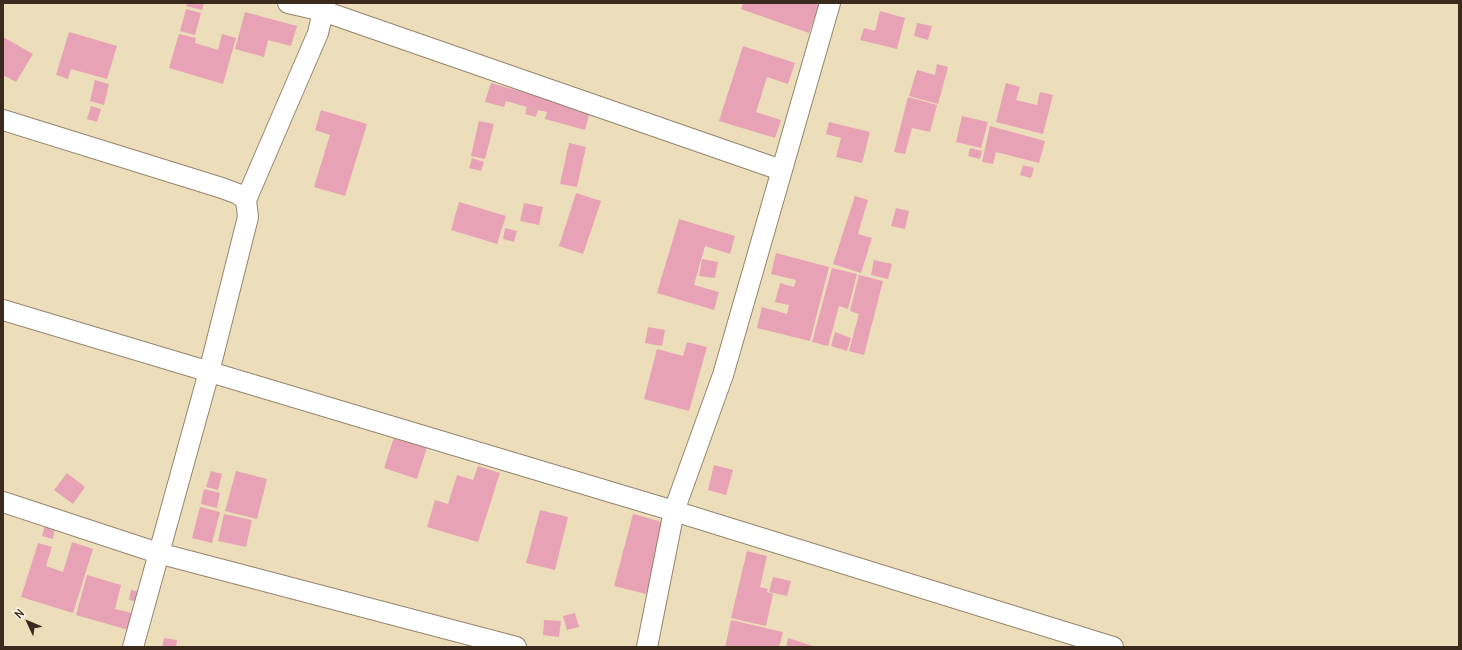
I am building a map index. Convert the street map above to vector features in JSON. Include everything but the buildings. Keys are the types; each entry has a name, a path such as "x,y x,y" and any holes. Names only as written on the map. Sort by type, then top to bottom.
{"street":[{"path":"288,3 324,7 781,170"},
{"path":"647,647 674,512 723,375 830,3"},
{"path":"132,647 209,372 248,217 246,200 318,33 324,7"},
{"path":"3,120 222,188 238,194 246,200"},
{"path":"3,310 674,512 1113,647"},
{"path":"3,502 158,553 516,647"}]}
